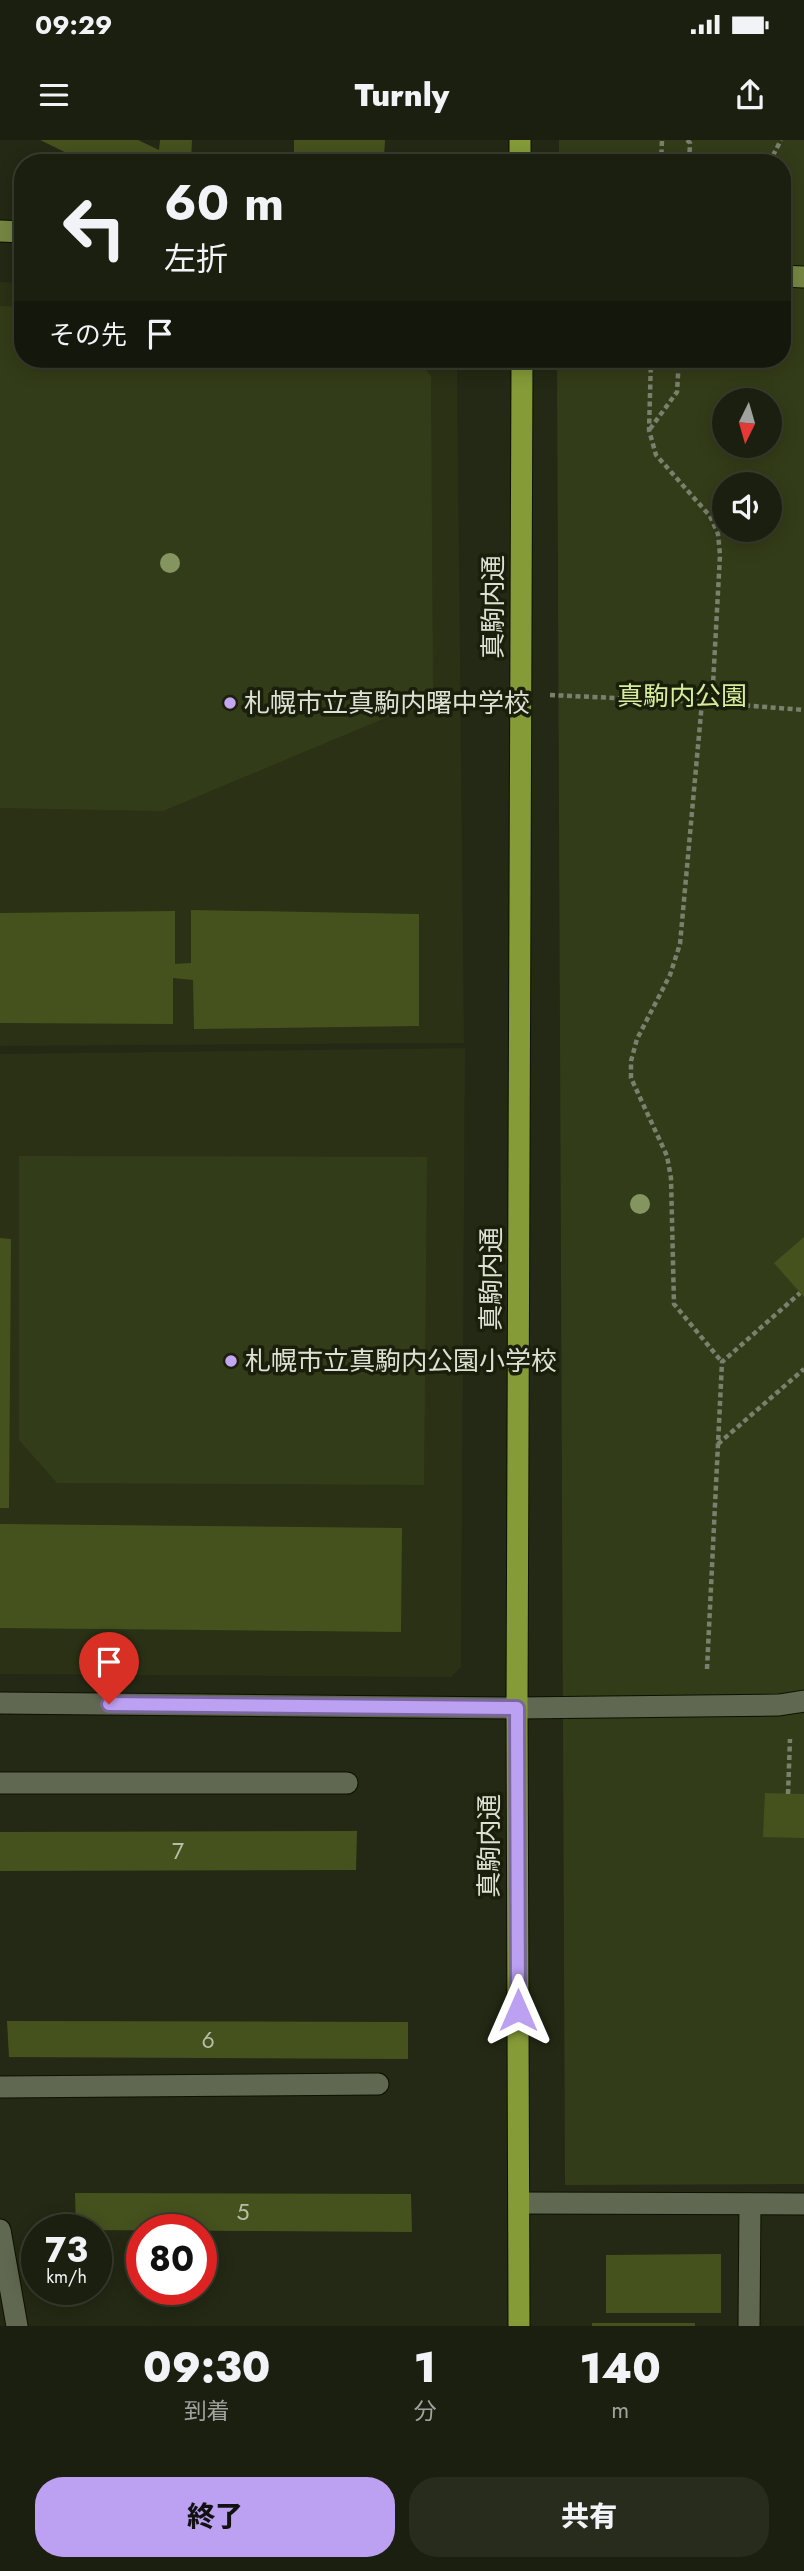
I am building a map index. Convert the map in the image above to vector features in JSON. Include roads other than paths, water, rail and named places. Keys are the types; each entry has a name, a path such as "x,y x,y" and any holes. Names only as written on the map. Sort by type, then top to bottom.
{"highway":[{"name":"真駒内通","path":"519,2326 517,1708 522,368"}],"street":[{"path":"0,1703 517,1708 779,1705 804,1701"},
{"path":"0,1783 347,1783"},
{"path":"0,2087 377,2084"},
{"path":"519,2203 804,2204"},
{"path":"749,2326 750,2204"},
{"path":"0,2230 17,2326"}],"place":[{"name":"札幌市立真駒内曙中学校","path":"230,703"},
{"name":"札幌市立真駒内公園小学校","path":"231,1361"}],"park label":[{"name":"真駒内公園","path":"682,696"}]}
